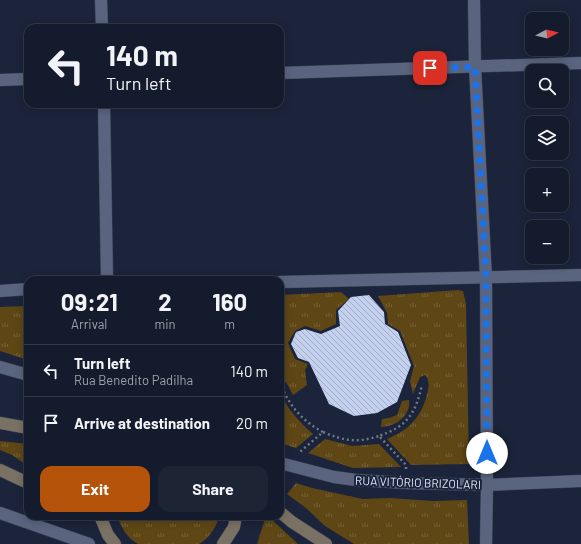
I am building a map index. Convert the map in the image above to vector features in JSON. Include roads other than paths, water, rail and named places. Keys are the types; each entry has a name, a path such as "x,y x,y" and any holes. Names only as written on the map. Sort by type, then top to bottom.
{"main road":[{"path":"0,423 24,427"},
{"path":"0,470 24,481"},
{"path":"284,515 326,544"},
{"path":"102,520 108,535 115,544"},
{"path":"223,544 234,527 235,520"}],"street":[{"path":"101,0 102,24"},
{"path":"474,0 475,67 486,278 486,544"},
{"path":"284,73 581,63"},
{"path":"0,80 24,79"},
{"path":"104,108 107,276"},
{"path":"284,282 581,275"},
{"path":"0,291 24,289"},
{"path":"0,367 24,374"},
{"name":"RUA VITÓRIO BRIZOLARI","path":"284,464 334,477 406,483 487,485 581,481"},
{"path":"0,513 89,544"}]}
